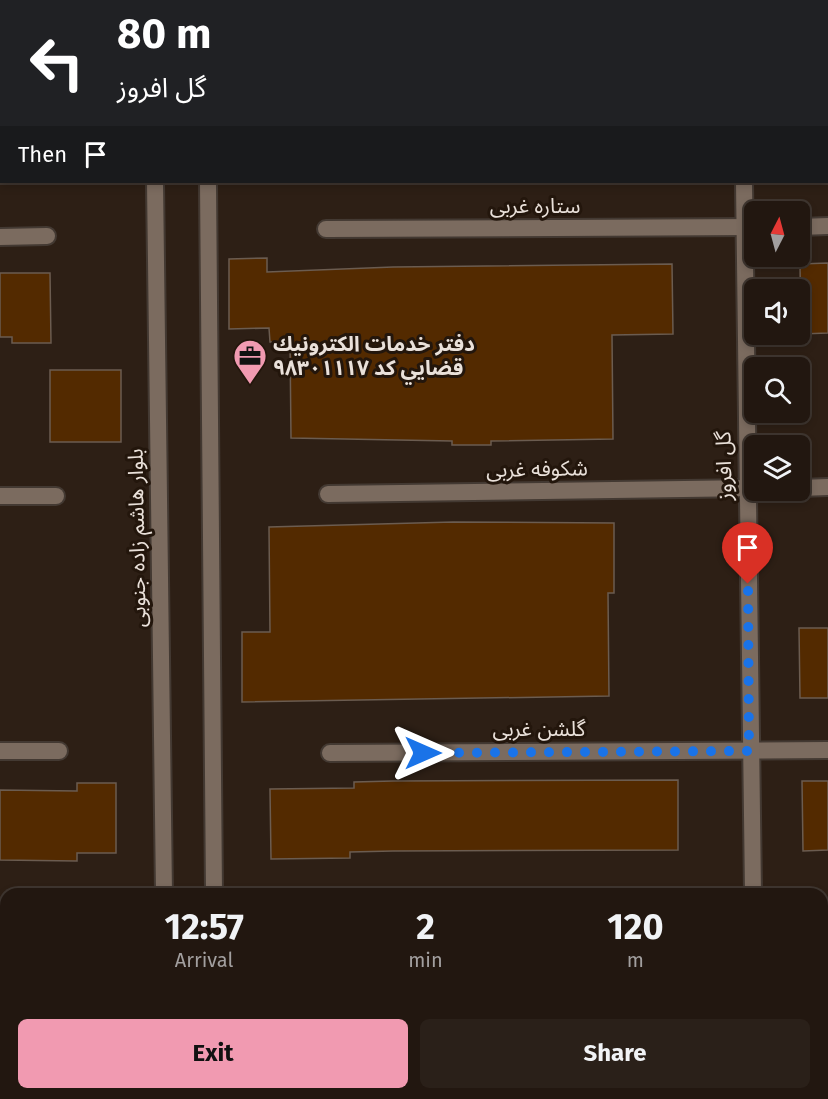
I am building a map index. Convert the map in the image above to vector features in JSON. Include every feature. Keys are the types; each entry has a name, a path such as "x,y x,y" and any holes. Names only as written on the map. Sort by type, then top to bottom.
{"street":[{"name":"بلوار هاشم زاده جنوبی","path":"155,183 164,888"},
{"path":"208,183 214,888"},
{"name":"گل افروز","path":"744,183 746,201"},
{"path":"810,227 828,226"},
{"name":"ستاره غربی","path":"326,229 744,228"},
{"path":"0,237 47,236"},
{"name":"گل افروز","path":"749,267 751,435"},
{"path":"810,488 828,487"},
{"name":"شکوفه غربی","path":"328,494 744,488"},
{"path":"0,496 56,496"},
{"name":"گل افروز","path":"751,501 749,751 753,888"},
{"name":"گلشن غربی","path":"330,753 828,750"},
{"path":"0,751 59,751"}],"building":[{"path":"267,258 267,272 393,267 672,264 673,334 612,335 613,439 491,441 491,445 452,445 452,441 291,438 290,342 270,342 269,328 229,329 229,259"},
{"path":"828,263 828,333 810,334 810,279 800,279 800,267 810,267 810,264"},
{"path":"0,273 50,273 51,343 12,343 12,337 0,337"},
{"path":"50,370 121,370 121,442 50,442"},
{"path":"453,522 614,523 614,593 608,593 609,696 242,702 242,632 270,632 269,527"},
{"path":"799,628 828,628 828,698 800,698"},
{"path":"678,780 678,850 393,851 350,852 350,858 271,859 270,789 354,788 354,782 393,781"},
{"path":"802,781 828,781 828,850 803,851"},
{"path":"77,783 116,783 116,853 77,853 77,861 0,860 0,790 77,791"}],"place":[{"name":"دفتر خدمات الكترونيك قضايي كد ٩٨٣٠١١١٧","path":"250,385"}],"route":[{"path":"423,753 749,751 748,584"}]}
